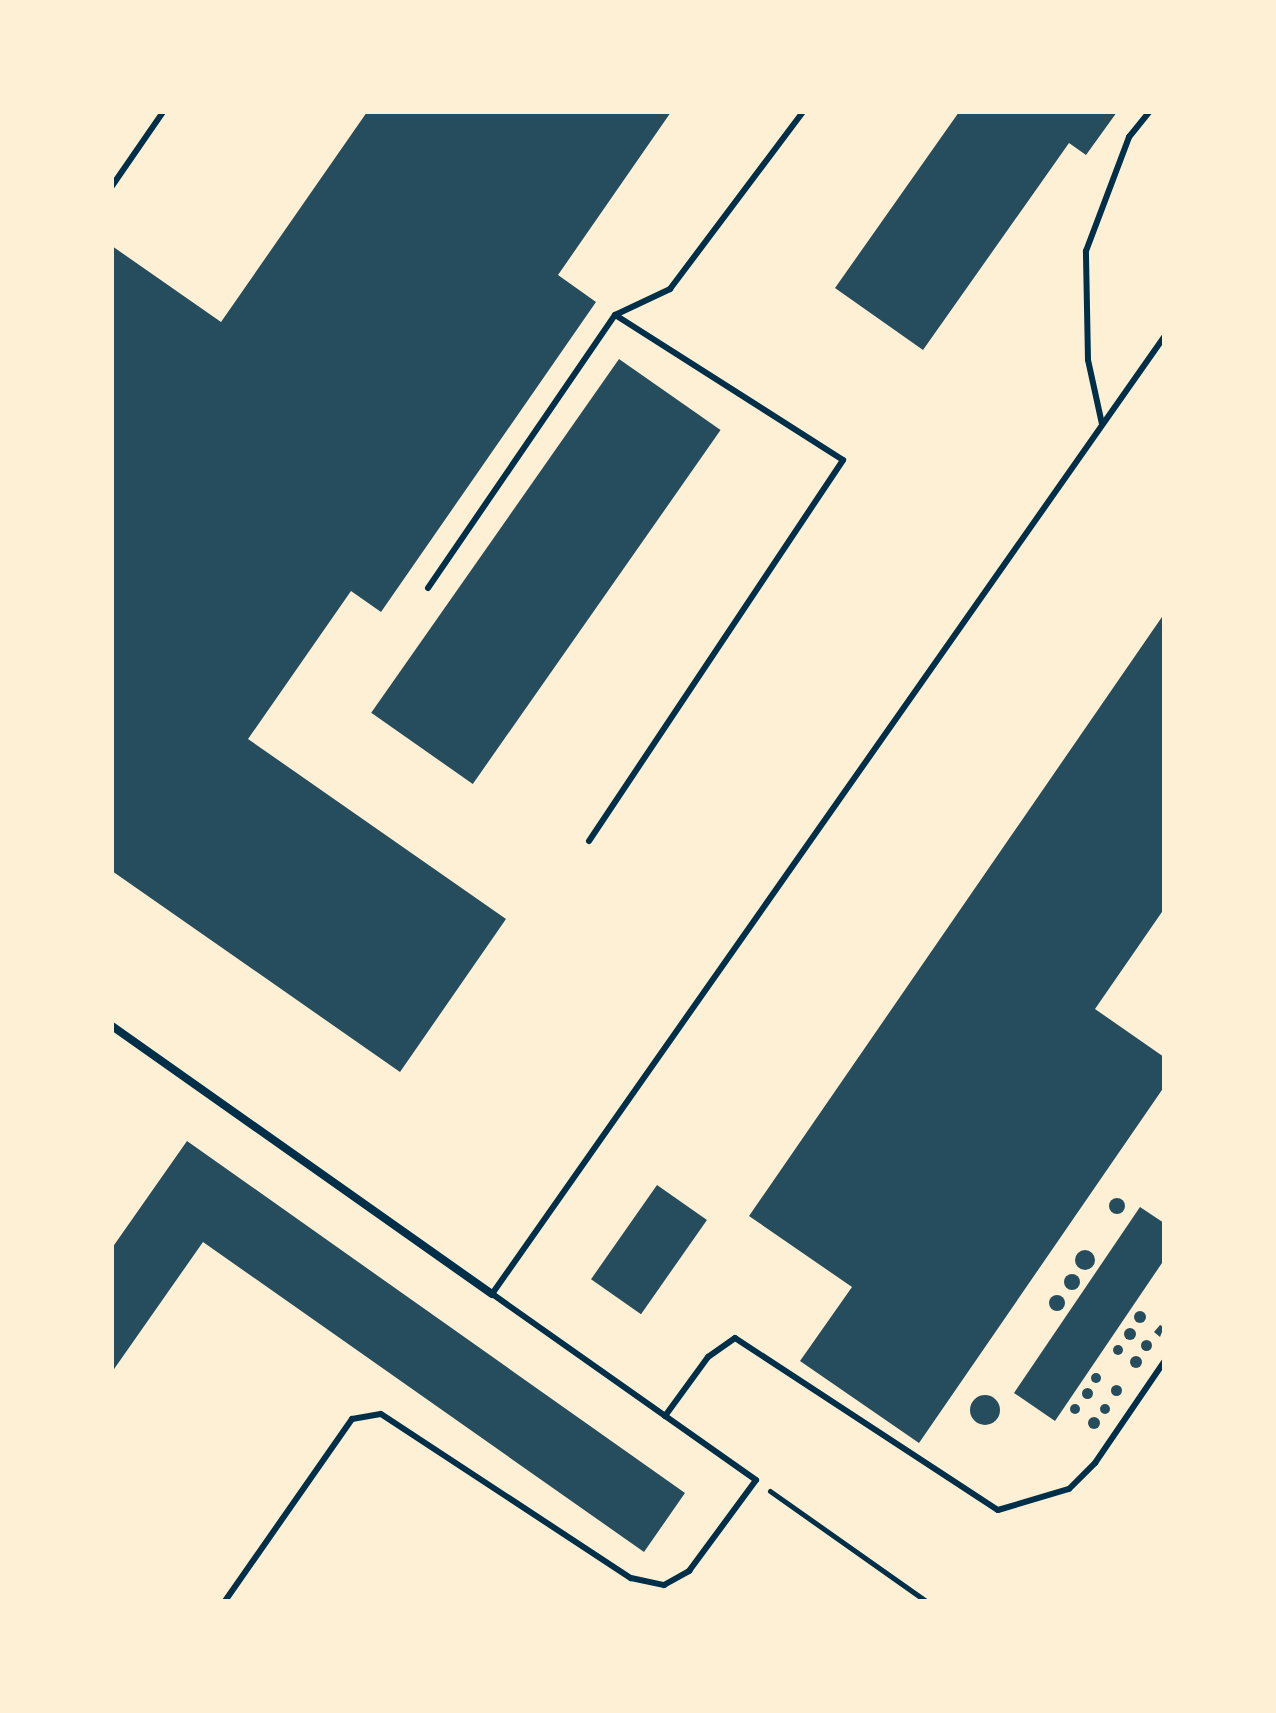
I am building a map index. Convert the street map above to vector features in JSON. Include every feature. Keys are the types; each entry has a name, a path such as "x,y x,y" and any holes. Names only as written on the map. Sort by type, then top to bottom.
{"street":[{"path":"112,1026 492,1294"}],"lane":[{"path":"112,186 163,112"},
{"path":"428,588 615,315 670,289 803,112"},
{"path":"1102,424 1088,360 1086,251 1129,137 1149,112"},
{"path":"589,841 843,460 615,315"},
{"path":"225,1601 352,1419 381,1414 631,1578 664,1585 689,1571 756,1480 492,1294 1164,337"},
{"path":"665,1416 708,1357 735,1338 998,1510 1069,1489 1095,1463 1164,1362"}],"path":[{"path":"756,1480 926,1601"}],"building":[{"path":"367,112 671,112 558,275 596,302 381,612 351,591 248,739 506,919 400,1072 112,871 112,246 221,322"},
{"path":"959,112 1117,112 1086,155 1069,143 923,350 835,288"},
{"path":"619,359 721,430 473,784 371,713"},
{"path":"1164,614 1164,909 1095,1009 1164,1057 1164,1087 919,1443 800,1361 852,1287 749,1216"},
{"path":"187,1141 685,1493 644,1552 203,1242 112,1372 112,1248"},
{"path":"657,1185 707,1220 641,1314 591,1279"},
{"path":"1114,1198 1120,1198 1125,1206 1123,1212 1114,1214 1109,1209 1109,1203"},
{"path":"1140,1207 1164,1223 1164,1260 1055,1421 1014,1393"},
{"path":"1085,1250 1092,1253 1095,1260 1092,1267 1085,1270 1078,1267 1075,1260 1078,1253"},
{"path":"1072,1274 1080,1282 1072,1290 1064,1282"},
{"path":"1054,1295 1060,1295 1065,1303 1063,1309 1054,1311 1049,1306 1049,1300"},
{"path":"1140,1311 1146,1317 1140,1323 1134,1317"},
{"path":"1160,1325 1164,1327 1160,1337 1154,1332"},
{"path":"1130,1328 1136,1334 1130,1340 1124,1334"},
{"path":"1146,1340 1151,1345 1146,1350 1141,1345"},
{"path":"1118,1345 1123,1350 1118,1355 1113,1350"},
{"path":"1131,1357 1141,1357 1141,1367 1131,1367"},
{"path":"1096,1373 1101,1378 1096,1383 1091,1378"},
{"path":"1116,1384 1122,1390 1116,1396 1110,1390"},
{"path":"1087,1387 1093,1393 1087,1399 1081,1393"},
{"path":"985,1395 995,1400 1000,1410 995,1420 985,1425 975,1420 970,1410 975,1400"},
{"path":"1075,1404 1080,1409 1075,1414 1070,1409"},
{"path":"1105,1404 1110,1409 1105,1414 1100,1409"},
{"path":"1094,1417 1100,1423 1094,1429 1088,1423"}]}
